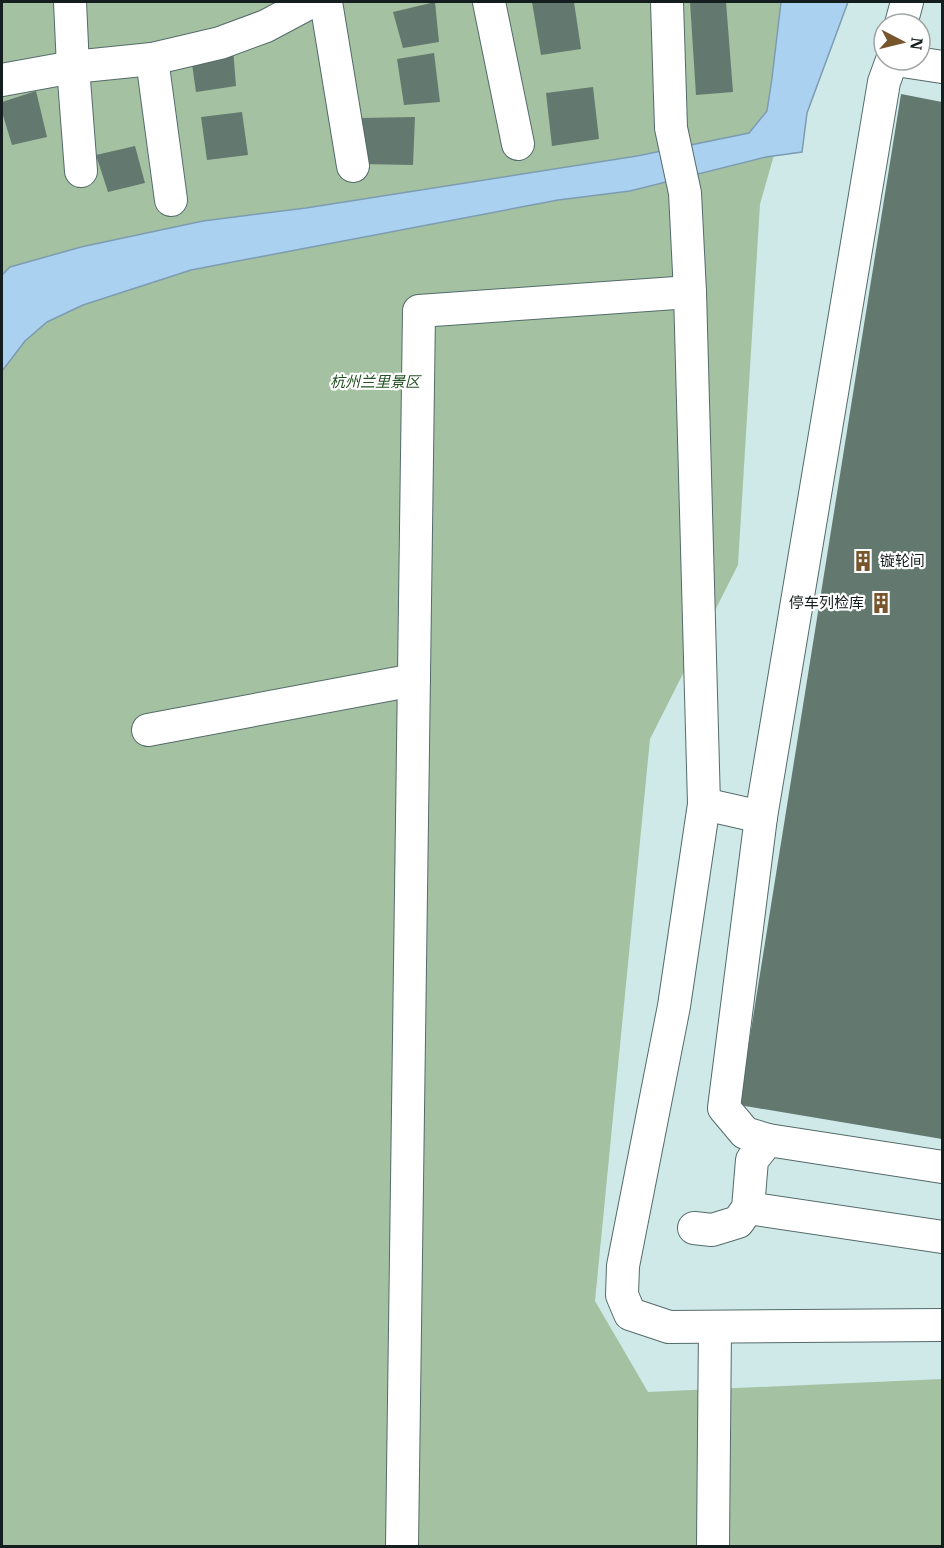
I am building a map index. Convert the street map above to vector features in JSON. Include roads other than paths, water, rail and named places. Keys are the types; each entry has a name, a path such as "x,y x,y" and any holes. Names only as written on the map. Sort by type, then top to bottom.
{"street":[{"path":"70,2 81,171"},
{"path":"2,80 73,67 152,59 220,43 266,26 311,2"},
{"path":"326,2 352,166"},
{"path":"489,2 518,144"},
{"path":"667,2 671,128 685,193 690,292 704,804 674,1006 623,1266 622,1295 630,1314 669,1327 942,1325"},
{"path":"152,59 171,200"},
{"path":"889,72 884,82 761,817 724,1108 745,1133 768,1140 942,1167"},
{"path":"402,1546 418,311 690,292"},
{"path":"148,730 414,680"},
{"path":"704,804 761,817"},
{"path":"694,1228 712,1230 738,1222 748,1208 752,1160 768,1140"},
{"path":"748,1208 942,1238"},
{"path":"713,1546 715,1327"}],"water":[{"path":"781,2 848,2 807,113 802,152 766,157 630,191 558,200 191,270 83,305 47,322 25,341 2,371 2,275 10,267 81,247 203,221 306,208 637,156 749,133 767,111"}],"place":[{"name":"镟轮间","path":"863,561"},
{"name":"停车列检库","path":"881,603"}],"park label":[{"name":"杭州兰里景区","path":"375,382"}]}
